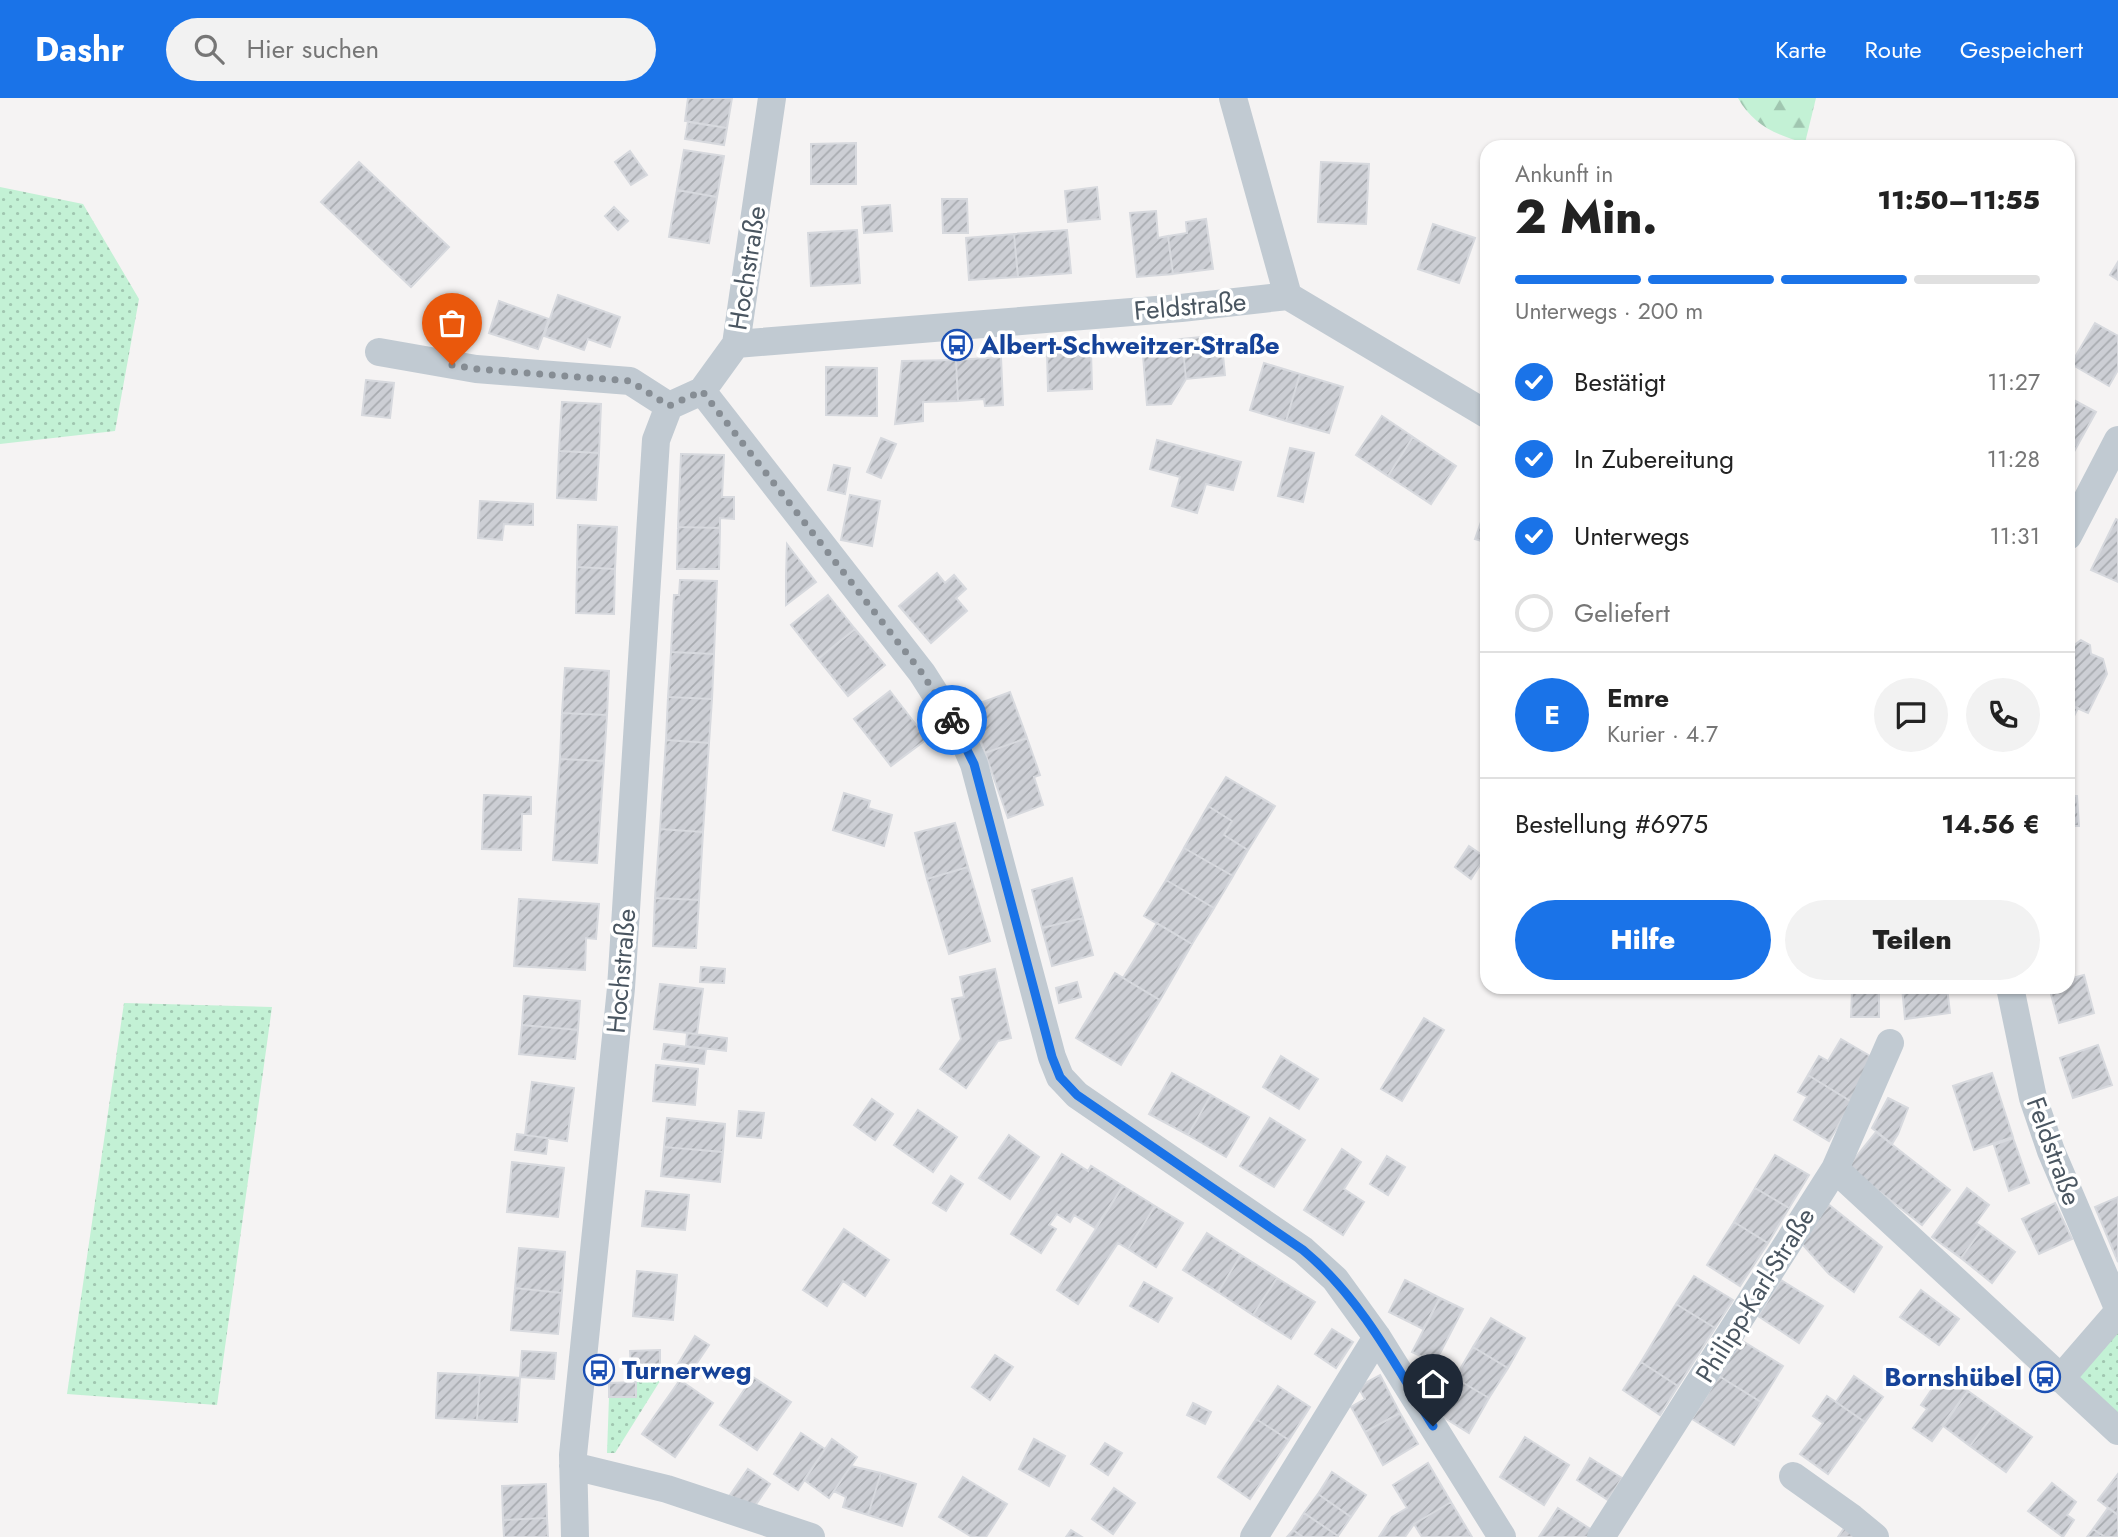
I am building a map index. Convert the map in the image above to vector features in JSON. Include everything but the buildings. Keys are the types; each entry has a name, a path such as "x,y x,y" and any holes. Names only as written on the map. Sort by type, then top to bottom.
{"street":[{"name":"Hochstraße","path":"575,1537 573,1466 621,988 656,440 669,406 702,391 736,344 772,98"},
{"path":"1233,98 1288,296 1480,410"},
{"name":"Feldstraße","path":"736,344 1181,308 1288,296"},
{"path":"379,352 476,369 630,381 669,406"},
{"path":"702,391 922,673 961,734 974,764 1052,1057 1060,1077 1096,1110 1303,1250 1335,1279 1377,1337 1502,1537"},
{"path":"2075,523 2118,440"},
{"name":"Feldstraße","path":"2011,994 2019,1037 2042,1125 2118,1310"},
{"name":"Philipp-Karl-Straße","path":"1601,1537 1835,1169 1890,1043"},
{"path":"1835,1169 2118,1431"},
{"path":"2060,1379 2118,1310"},
{"path":"1254,1537 1377,1337"},
{"path":"573,1466 667,1489 811,1537"},
{"path":"1793,1476 1875,1537"}],"green space":[{"path":"1738,98 1816,98 1806,140 1796,140 1766,128"},
{"path":"0,187 83,204 139,299 115,431 0,444"},
{"path":"124,1003 272,1007 217,1405 67,1394"},
{"path":"2118,1326 2118,1415 2074,1377"},
{"path":"660,1381 615,1453 607,1453 609,1397 635,1397 636,1382"}],"way so far":[{"path":"452,365 630,381 669,406 702,391 922,673 952,720"}],"place":[{"name":"Albert-Schweitzer-Straße","path":"957,345"},
{"name":"Turnerweg","path":"599,1370"},
{"name":"Bornshübel","path":"2045,1377"}],"route":[{"path":"952,720 974,764 1052,1057 1060,1077 1096,1110 1320,1264 1335,1279 1377,1337 1433,1426"}]}
